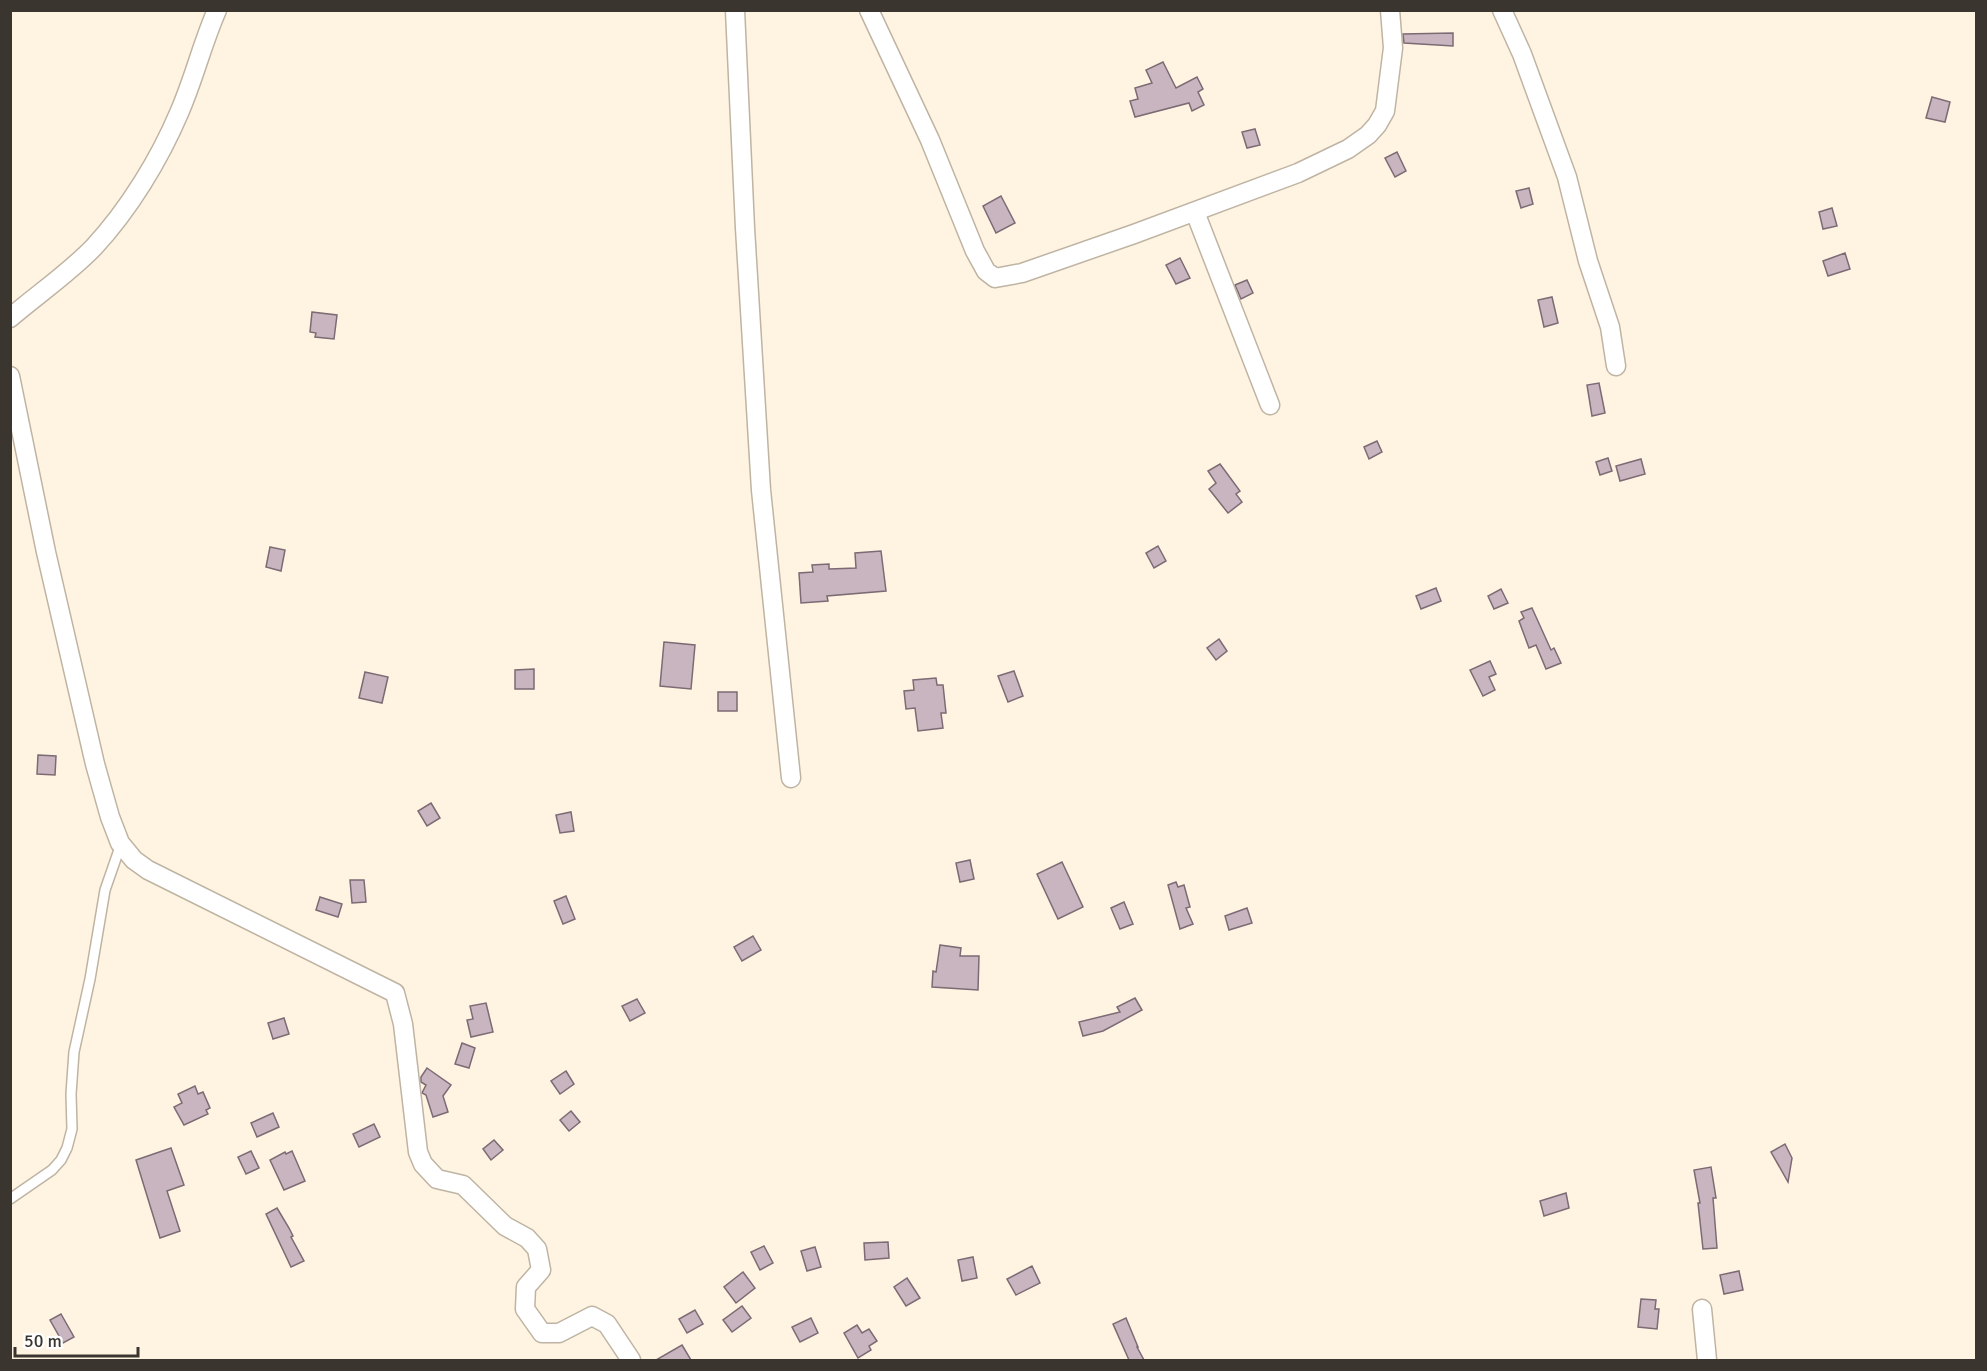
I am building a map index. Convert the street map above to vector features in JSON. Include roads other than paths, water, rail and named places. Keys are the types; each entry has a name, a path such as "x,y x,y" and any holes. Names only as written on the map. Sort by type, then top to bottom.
{"street":[{"path":"10,318 93,248 131,198 155,161 179,114 217,10"},
{"path":"735,10 761,490 790,778"},
{"path":"869,10 930,140 975,251 990,276 995,278 1022,273 1195,212 1308,169 1348,149 1368,135 1385,111 1393,48 1390,10"},
{"path":"1502,10 1522,54 1567,177 1588,261 1610,327 1616,366"},
{"path":"1195,212 1269,405"},
{"path":"10,376 46,552 95,764 110,817 121,844 134,860 148,870 395,993 403,1024 418,1152 423,1164 437,1179 464,1185 505,1226 526,1238 537,1250 541,1270 526,1287 525,1309 542,1333 559,1333 592,1316 607,1324 631,1360"},
{"path":"1702,1309 1707,1360"}],"lane":[{"path":"10,1199 52,1170 68,1148 72,1129 71,1094 74,1052 90,979 105,890 121,844"}]}
